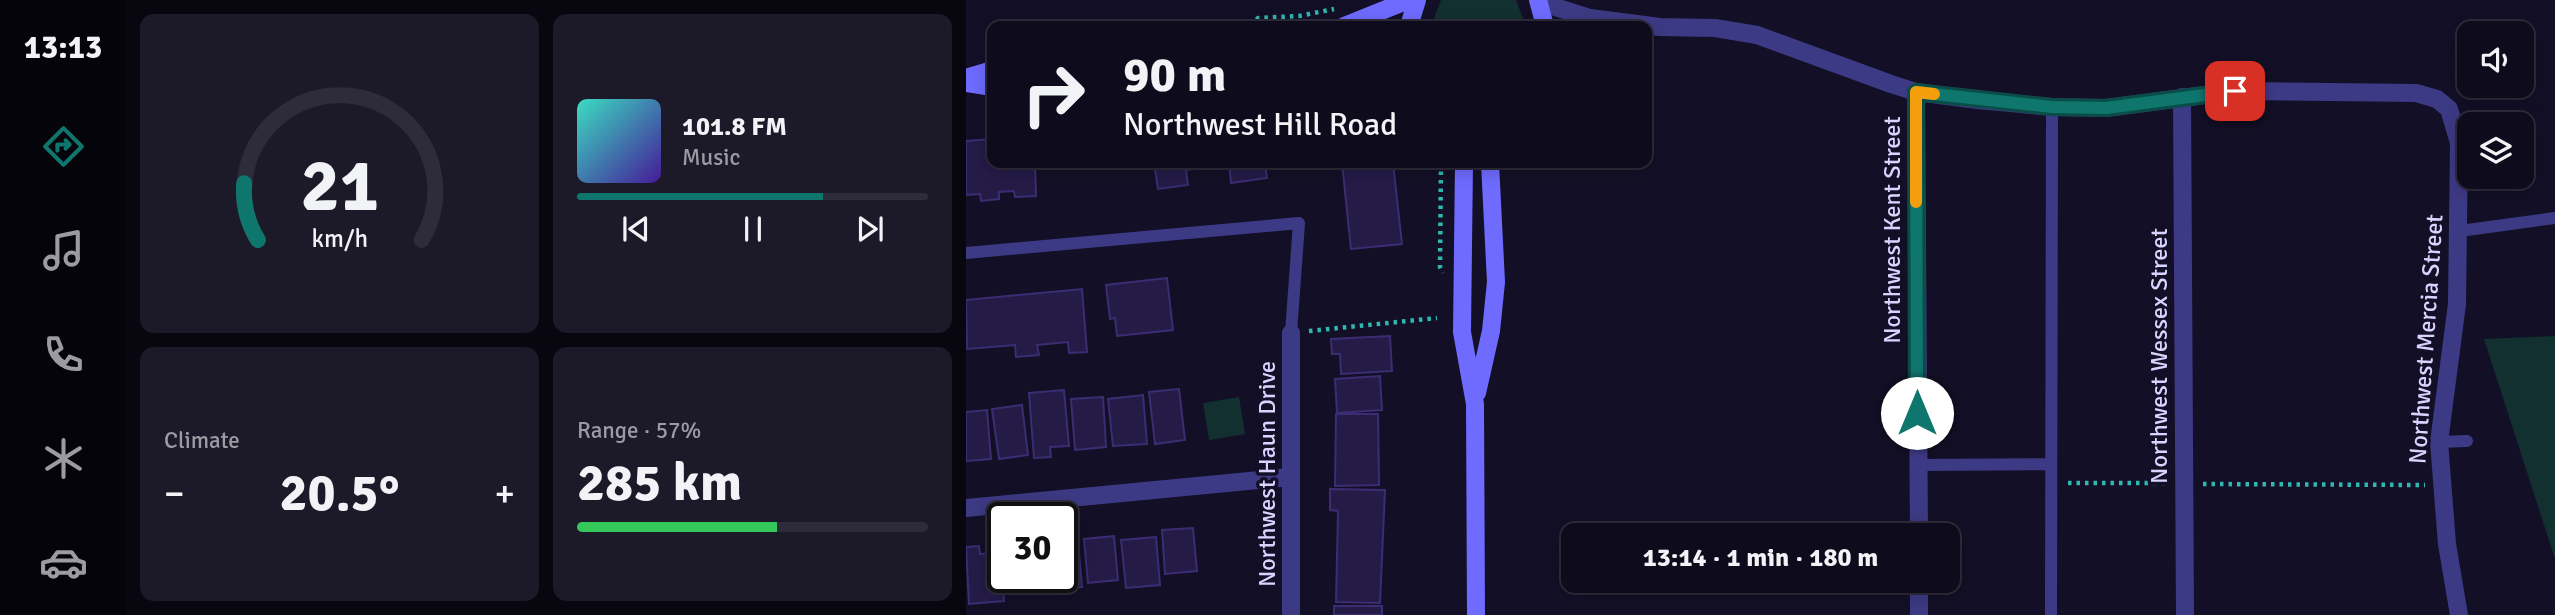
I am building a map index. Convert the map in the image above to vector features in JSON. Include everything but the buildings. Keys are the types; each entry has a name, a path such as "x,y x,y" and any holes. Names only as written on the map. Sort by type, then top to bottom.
{"main road":[{"path":"1356,21 1409,0"},
{"path":"1411,21 1417,0"},
{"path":"1538,1 1544,21"},
{"path":"966,80 987,72"},
{"path":"966,80 987,86"},
{"path":"1464,168 1462,332 1475,404 1476,615"},
{"path":"1475,404 1491,331 1496,282 1490,168"}],"street":[{"path":"1538,1 1603,21"},
{"path":"1654,29 1715,28 1757,35 1808,56 1916,92 2052,107 2106,108 2182,97"},
{"name":"Northwest Mercia Street","path":"2182,97 2235,91 2416,93 2437,99 2449,109 2459,143 2460,231 2457,304 2440,442 2447,544 2459,615"},
{"name":"Northwest Kent Street","path":"1916,92 1919,523"},
{"name":"Northwest Wessex Street","path":"2182,97 2185,615"},
{"name":"Northwest Haun Drive","path":"1291,615 1290,477 1300,332"},
{"path":"966,508 1290,477"},
{"path":"1919,593 1919,615"}],"lane":[{"path":"2051,615 2052,107"},
{"path":"2460,231 2555,218"},
{"path":"966,253 1299,223 1300,332"},
{"path":"2440,442 2467,441"},
{"path":"1918,465 2051,464"}],"path":[{"path":"1255,21 1258,18 1298,16 1345,5"},
{"path":"1300,332 1437,318"},
{"path":"2063,483 2168,483"},
{"path":"2200,484 2426,485"}],"green space":[{"path":"1441,0 1516,0 1524,21 1433,21"},
{"path":"2555,336 2555,559 2484,339"},
{"path":"1239,397 1245,434 1209,440 1203,403"}],"slow traffic":[{"path":"1916,202 1916,92 1934,94"}],"route":[{"path":"1917,413 1916,92 2052,107 2106,108 2235,91"}]}
